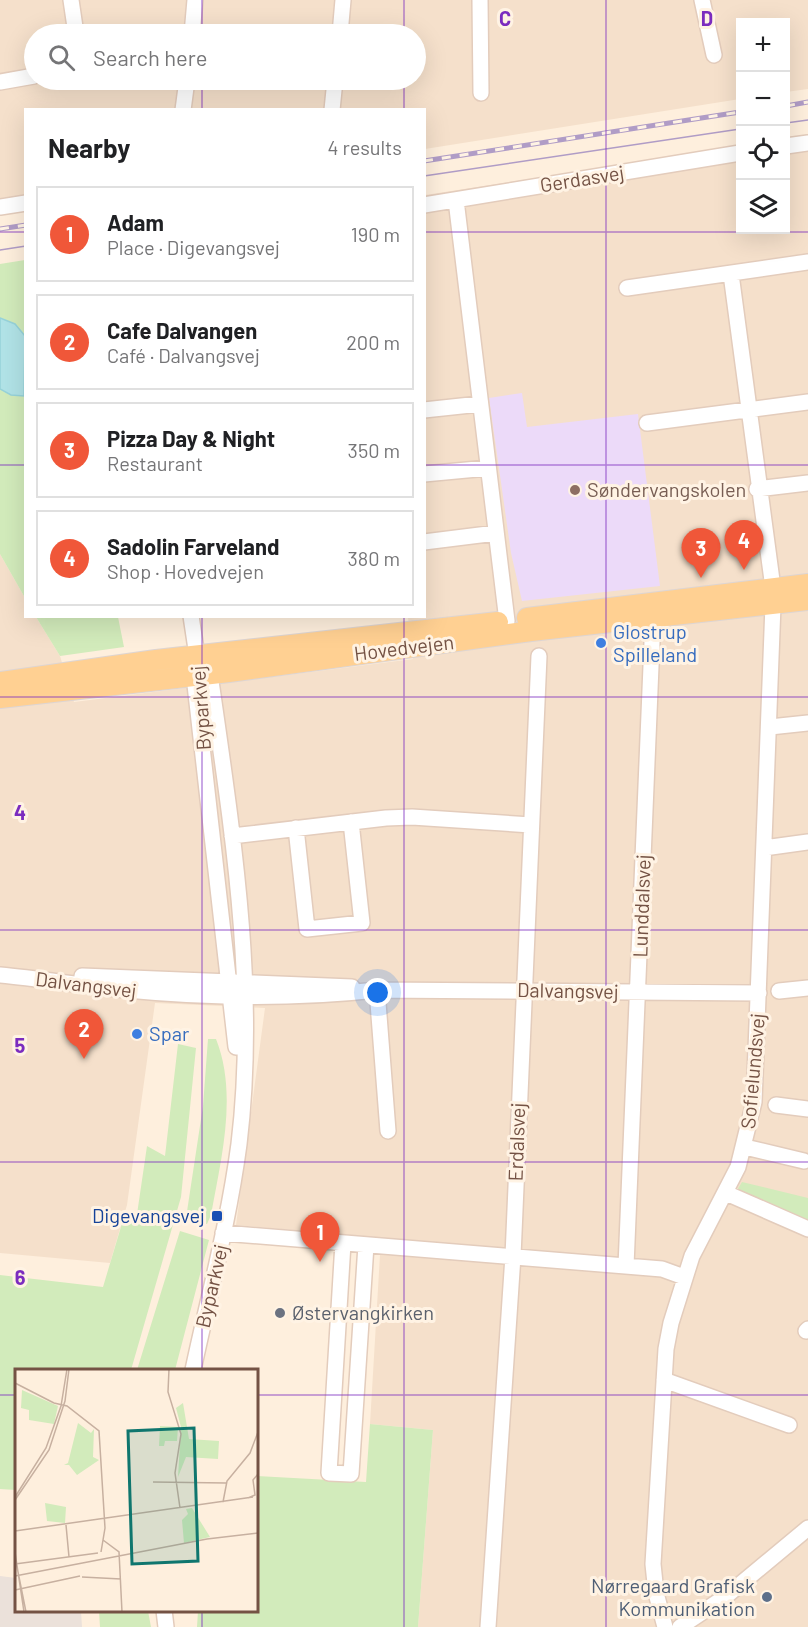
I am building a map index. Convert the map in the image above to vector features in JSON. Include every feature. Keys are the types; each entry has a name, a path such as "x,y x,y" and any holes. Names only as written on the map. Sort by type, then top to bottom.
{"main road":[{"name":"Hovedvejen","path":"0,698 661,617 717,604 773,596 808,584"},
{"name":"Hovedvejen","path":"0,682 197,656 507,621 773,596 808,600"}],"street":[{"path":"71,0 75,24"},
{"path":"193,24 195,0"},
{"path":"341,24 343,0"},
{"path":"480,0 481,93"},
{"path":"702,0 714,55"},
{"path":"0,81 24,77"},
{"path":"183,108 186,90"},
{"path":"332,108 334,90"},
{"path":"790,145 808,143"},
{"name":"Gerdasvej","path":"426,205 736,154"},
{"path":"456,200 507,621"},
{"path":"0,207 24,203"},
{"path":"627,288 808,262"},
{"name":"Sofielundsvej","path":"665,1627 656,1593 653,1564 668,1336 684,1277 726,1193 745,1147 754,1102 770,727 773,596 731,274"},
{"path":"646,423 808,402"},
{"path":"426,410 480,404"},
{"path":"426,474 488,468"},
{"path":"758,489 808,483"},
{"path":"426,542 496,533"},
{"name":"Lunddalsvej","path":"626,1266 655,631 661,617"},
{"name":"Byparkvej","path":"191,618 232,836 243,1094 239,1144 223,1233 193,1369"},
{"name":"Erdalsvej","path":"488,1627 513,1256 539,656"},
{"name":"Byparkvej","path":"202,675 237,988"},
{"path":"770,727 808,723"},
{"path":"232,836 412,817 531,825"},
{"path":"296,828 307,929 362,923 351,822"},
{"path":"764,848 808,843"},
{"name":"Dalvangsvej","path":"5,975 126,990 335,985 377,990 759,993"},
{"path":"779,992 808,988"},
{"path":"377,990 388,1131"},
{"path":"776,1105 808,1109"},
{"path":"745,1147 804,1161"},
{"path":"726,1193 808,1230"},
{"path":"223,1233 666,1269 684,1277"},
{"path":"343,1243 329,1473 351,1474 366,1245"},
{"path":"664,1380 789,1425"},
{"path":"680,1627 725,1596 808,1529"},
{"path":"164,1612 166,1627"}],"shaded area":[{"path":"0,0 808,0 808,89 790,91 790,18 736,18 736,100 426,149 426,108 24,108 24,209 0,212"},
{"path":"808,137 808,1627 418,1627 433,1430 370,1424 381,1238 236,1225 265,1008 155,1003 127,1205 110,1263 0,1253 0,554 24,596 24,618 37,618 60,656 74,702 413,659 408,618 426,618 426,195 736,148 736,234 790,234 790,139"},
{"name":"Søndervangskolen","path":"522,393 527,427 638,414 660,586 522,601 511,553 489,398"},
{"path":"0,1576 15,1578 15,1612 81,1612 82,1627 0,1627"}],"green space":[{"path":"24,260 24,596 0,554 0,264"},
{"path":"37,618 118,618 124,647 60,656"},
{"path":"208,1039 216,1039 223,1060 227,1104 223,1149 211,1215 207,1224 186,1218 203,1106"},
{"path":"178,1044 196,1048 181,1197 131,1369 15,1369 15,1490 0,1489 0,1275 103,1287 123,1220 136,1221 147,1146 165,1156"},
{"path":"742,1182 808,1198 808,1226 736,1192"},
{"path":"180,1231 209,1240 175,1369 137,1369"},
{"path":"370,1424 433,1430 418,1627 197,1627 198,1612 258,1612 258,1476 366,1482"},
{"path":"99,1612 148,1612 151,1627 100,1627"}],"water":[{"path":"0,318 15,324 24,335 24,396 11,395 0,389"}],"tram line":[{"path":"790,122 808,120"},
{"path":"426,176 736,130"},
{"path":"0,250 24,246"}],"railway":[{"path":"790,105 808,102"},
{"path":"426,161 736,113"},
{"path":"0,229 24,225"}],"place":[{"name":"Søndervangskolen","path":"575,490"},
{"name":"Sadolin Farveland","path":"744,570"},
{"name":"Pizza Day & Night","path":"701,578"},
{"name":"Glostrup Spilleland","path":"601,643"},
{"name":"Spar","path":"137,1034"},
{"name":"Cafe Dalvangen","path":"84,1059"},
{"name":"Digevangsvej","path":"217,1216"},
{"name":"Adam","path":"320,1262"},
{"name":"Østervangkirken","path":"280,1313"},
{"name":"Nørregaard Grafisk Kommunikation","path":"767,1597"}]}
